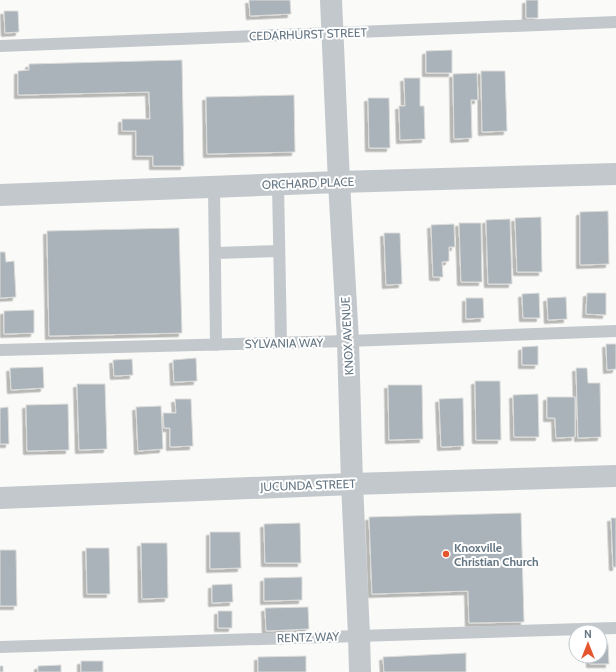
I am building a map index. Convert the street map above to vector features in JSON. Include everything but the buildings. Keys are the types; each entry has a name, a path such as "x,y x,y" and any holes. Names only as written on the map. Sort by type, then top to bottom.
{"street":[{"name":"KNOX AVENUE","path":"331,0 348,341 360,672"},
{"name":"ORCHARD PLACE","path":"0,195 278,184 616,174"},
{"name":"JUCUNDA STREET","path":"0,498 352,484 616,476"}],"lane":[{"name":"CEDARHURST STREET","path":"0,46 616,22"},
{"path":"278,184 281,343"},
{"path":"214,187 216,345"},
{"path":"215,253 279,251"},
{"name":"SYLVANIA WAY","path":"0,350 348,341 616,331"},
{"name":"RENTZ WAY","path":"0,647 616,628"}],"place":[{"name":"Knoxville Christian Church","path":"446,554"}]}
